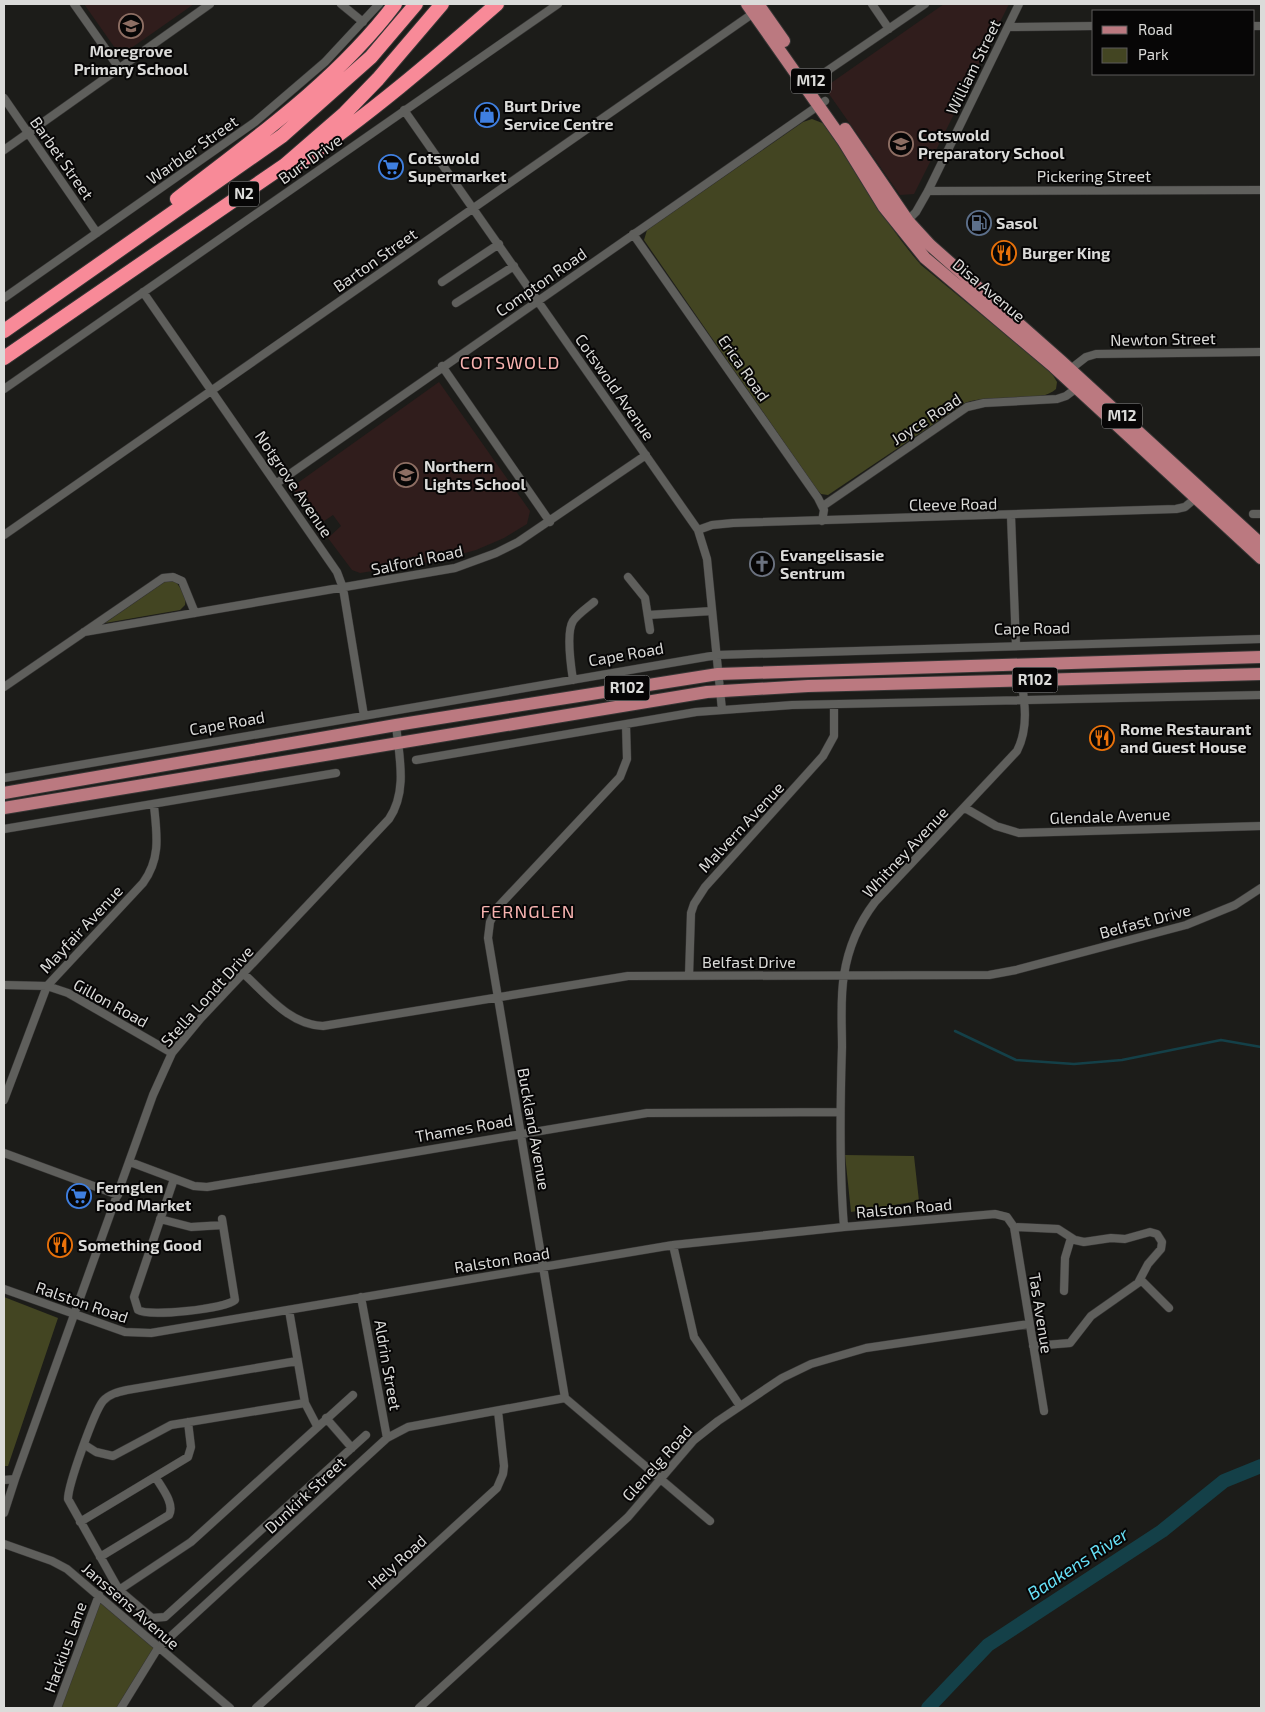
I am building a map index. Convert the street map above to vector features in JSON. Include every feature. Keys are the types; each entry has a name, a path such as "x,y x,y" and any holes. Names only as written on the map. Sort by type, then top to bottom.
{"highway":[{"path":"79,278 312,91 365,38 394,4"},
{"name":"N2","path":"4,331 294,127 371,57 416,4"},
{"name":"N2","path":"4,358 266,179 321,134 367,90 400,56 442,4"},
{"path":"266,179 280,176 335,138 422,68 497,4"}],"main road":[{"name":"Disa Avenue","path":"755,7 904,224 930,245 1201,494 1261,544"},
{"name":"Disa Avenue","path":"1201,494 1261,558"},
{"name":"Cape Road","path":"4,793 396,724 718,674 1260,657"},
{"name":"R102","path":"4,808 720,691 808,686 1261,674"}],"street":[{"path":"74,4 119,68"},
{"path":"4,150 210,4"},
{"path":"341,4 364,22"},
{"name":"Warbler Street","path":"4,298 255,122 305,81 364,22 378,4"},
{"name":"Burt Drive","path":"4,389 558,4"},
{"path":"872,4 890,29"},
{"path":"809,84 926,4"},
{"name":"William Street","path":"904,224 928,191 1019,4"},
{"name":"Barton Street","path":"4,535 474,208 755,7"},
{"path":"1008,27 1092,26"},
{"name":"Barbet Street","path":"4,98 97,233"},
{"name":"Compton Road","path":"277,483 821,103"},
{"name":"Cotswold Avenue","path":"404,110 698,530 707,559 722,710"},
{"name":"Pickering Street","path":"928,191 1261,190"},
{"name":"Erica Road","path":"633,234 823,506"},
{"path":"442,282 499,244"},
{"path":"456,303 514,266"},
{"name":"Notgrove Avenue","path":"144,292 337,572 343,588 364,716"},
{"name":"Newton Street","path":"1067,372 1086,357 1096,354 1261,352"},
{"path":"442,366 550,522"},
{"name":"Joyce Road","path":"823,506 967,407 984,404 1051,400 1066,396 1081,385"},
{"name":"Salford Road","path":"84,632 433,573 468,564 518,542 646,456"},
{"name":"Cleeve Road","path":"698,530 719,524 1011,516 1176,509 1185,507 1201,494"},
{"path":"822,521 823,506"},
{"path":"1011,516 1016,644"},
{"name":"Salford Road","path":"4,687 168,576 182,581 195,613"},
{"path":"628,577 644,595 650,630"},
{"path":"573,680 570,654 571,626 575,619 594,602"},
{"path":"648,615 712,611"},
{"name":"Cape Road","path":"4,778 717,655 1016,644 1261,639"},
{"name":"Whitney Avenue","path":"844,1227 839,1168 844,976 853,942 866,914 1017,751 1024,733 1024,701 1019,664"},
{"path":"416,760 687,714 722,710 792,705 834,706 1261,695"},
{"name":"Malvern Avenue","path":"689,976 694,904 705,887 824,756 834,736 834,706"},
{"name":"Stella Londt Drive","path":"4,1513 153,1095 172,1053 384,826 394,812 398,802 401,782 396,724"},
{"name":"Buckland Avenue","path":"565,1398 488,929 493,915 620,777 627,758 626,725"},
{"path":"4,829 154,806 336,773"},
{"name":"Mayfair Avenue","path":"4,1100 47,986 143,883 153,868 158,851 154,806"},
{"name":"Glendale Avenue","path":"966,808 996,826 1019,832 1261,826"},
{"name":"Belfast Drive","path":"244,974 293,1018 315,1026 331,1025 613,978 982,975 1016,970 1186,925 1235,905 1261,888"},
{"name":"Gillon Road","path":"4,985 47,986 78,998 172,1053"},
{"name":"Thames Road","path":"130,1162 174,1179 200,1187 207,1187 647,1112 840,1112"},
{"path":"4,1152 118,1195"},
{"path":"160,1218 191,1227 223,1222 236,1300 223,1305 148,1314 138,1310 134,1297 160,1218 174,1179"},
{"name":"Ralston Road","path":"4,1289 126,1332 150,1334 673,1245 844,1227 995,1214 1012,1224 1058,1229 1071,1238 1090,1242 1111,1238 1130,1238 1150,1232 1157,1234 1162,1246 1148,1264 1141,1280"},
{"name":"Tas Avenue","path":"1012,1224 1044,1411"},
{"path":"1064,1291 1064,1258 1071,1238"},
{"path":"673,1245 694,1338 740,1406"},
{"path":"1033,1346 1070,1343 1091,1316 1141,1280 1170,1308"},
{"name":"Aldrin Street","path":"361,1297 387,1438"},
{"path":"289,1310 305,1402 317,1426"},
{"name":"Glenelg Road","path":"419,1708 628,1516 700,1434 782,1378 837,1355 866,1348 1029,1324"},
{"path":"298,1360 127,1390 112,1394 99,1407 68,1496 80,1522 119,1590 152,1618 165,1618 366,1435"},
{"path":"119,1590 191,1542 353,1395"},
{"path":"565,1398 710,1521"},
{"name":"Dunkirk Street","path":"120,1708 158,1648 387,1438 408,1427 565,1398"},
{"path":"85,1445 96,1452 113,1456 166,1427 305,1402"},
{"name":"Hely Road","path":"256,1708 497,1488 504,1466 498,1411"},
{"path":"326,1418 352,1448"},
{"path":"80,1522 184,1461 190,1454 188,1422"},
{"path":"100,1557 169,1515 171,1512 170,1502 156,1478"},
{"path":"4,1480 16,1479"},
{"name":"Janssens Avenue","path":"4,1544 60,1564 99,1595 158,1648 230,1708"},
{"name":"Hackius Lane","path":"57,1708 99,1595"}],"shaded area":[{"name":"Moregrove Primary School","path":"84,4 194,4 127,51 115,48"},
{"name":"Cotswold Preparatory School","path":"944,4 1009,4 914,194 900,195 829,94 831,83"},
{"name":"Northern Lights School","path":"439,382 530,511 527,524 504,538 476,550 436,561 360,573 352,570 328,538 341,526 333,515 318,525 292,487"}],"green space":[{"path":"812,119 825,124 882,214 921,265 1051,372 1057,382 1056,389 1038,397 987,399 965,403 828,495 821,494 817,490 644,240 647,230 803,122"},
{"path":"167,580 176,582 186,596 185,605 180,610 105,623"},
{"path":"845,1155 914,1156 919,1201 851,1212"},
{"path":"4,1297 58,1318 8,1466 4,1466"},
{"path":"99,1598 156,1646 118,1708 60,1708"}],"waterway":[{"path":"955,1031 1016,1060 1074,1064 1122,1060 1221,1040 1261,1047"},
{"name":"Baakens River","path":"928,1708 988,1645 1162,1531 1224,1481 1261,1466"}],"place":[{"name":"Moregrove Primary School","path":"131,26"},
{"name":"Burt Drive Service Centre","path":"487,115"},
{"name":"Cotswold Preparatory School","path":"901,144"},
{"name":"Cotswold Supermarket","path":"391,167"},
{"name":"Sasol","path":"979,223"},
{"name":"Burger King","path":"1004,253"},
{"name":"Northern Lights School","path":"406,475"},
{"name":"Evangelisasie Sentrum","path":"762,564"},
{"name":"Rome Restaurant and Guest House","path":"1102,738"},
{"name":"Fernglen Food Market","path":"79,1196"},
{"name":"Something Good","path":"60,1245"}],"district":[{"name":"COTSWOLD","path":"510,363"},
{"name":"FERNGLEN","path":"528,912"}]}
